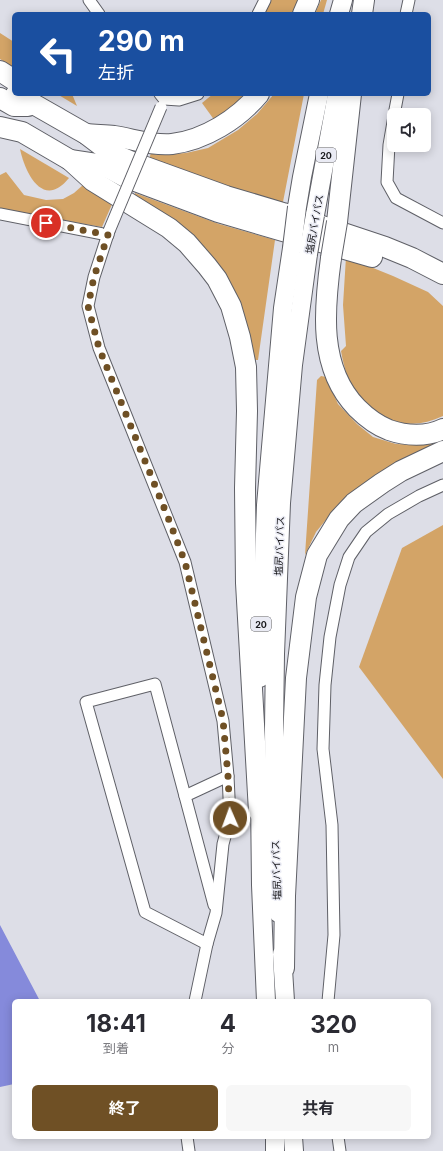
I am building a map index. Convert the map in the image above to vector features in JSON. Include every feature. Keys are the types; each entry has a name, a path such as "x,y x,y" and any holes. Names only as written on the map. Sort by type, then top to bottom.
{"highway":[{"path":"305,12 309,0"},
{"path":"340,12 343,0"},
{"path":"353,12 356,0"},
{"path":"362,12 364,0"},
{"path":"0,71 12,79"},
{"path":"0,84 12,91"},
{"path":"23,96 33,100 86,134 111,153 132,162 226,196 283,213 385,248 412,258 443,274"},
{"path":"86,134 114,136 134,141 172,144 195,138 224,124 248,106 257,96"},
{"name":"塩尻バイパス","path":"285,999 284,968 275,889 274,728 281,503 293,365 300,251 297,207 319,96"},
{"name":"塩尻バイパス","path":"266,999 260,812 260,654 266,505 283,308 300,251 315,215 337,96"},
{"path":"351,96 337,222 327,287 326,309 329,356 340,385 346,395 368,419 395,432 419,435 443,429"},
{"path":"0,98 14,106 33,100"},
{"path":"0,112 22,132 70,160 93,181 150,216 187,243 198,254 217,279 231,306 236,321 246,367 246,583 260,812"},
{"path":"0,127 22,132"},
{"path":"70,160 102,165 127,178 218,212 383,260 422,276 443,290"},
{"path":"284,968 285,896 296,678 306,596 317,555 338,519 354,503 401,471 443,451"},
{"path":"274,1139 276,1151"},
{"path":"293,1139 294,1151"}],"street":[{"path":"89,0 97,12"},
{"path":"259,12 265,0"},
{"path":"406,12 409,0"},
{"path":"192,96 179,100 162,100 109,233 94,277 88,306 99,348 185,562 223,720 230,818 223,844 216,913 195,999"},
{"path":"395,108 398,96"},
{"path":"389,152 387,182 396,198 443,223"},
{"path":"0,214 109,233"},
{"path":"328,999 334,935 333,855 332,825 323,750 323,728 327,661 340,585 349,557 366,532 388,514 419,496 443,485"},
{"path":"208,944 145,912 86,702 155,684 216,913"},
{"path":"185,796 228,776"},
{"path":"187,1139 189,1151"},
{"path":"338,1139 340,1151"}],"shaded area":[{"path":"271,0 299,0 294,12 265,12"},
{"path":"321,0 327,0 324,12 316,12"},
{"path":"0,33 12,41 12,67 0,59"},
{"path":"60,96 73,96 77,106"},
{"path":"211,96 243,96 225,114 215,121 202,103"},
{"path":"272,96 304,96 282,207 149,159 151,153 157,155 186,153 208,148 238,130 257,114"},
{"path":"20,149 69,178 60,187 51,190 43,189 31,177 22,158"},
{"path":"6,172 24,195 46,200 63,199 74,193 83,185 113,202 102,227 0,209 0,175"},
{"path":"135,193 219,224 275,240 258,360 255,360 244,319 134,198"},
{"path":"346,257 428,292 443,306 443,416 434,420 415,424 398,422 380,415 364,403 356,394 348,376 341,351 346,346 343,305"},
{"path":"321,376 326,377 338,404 357,424 373,437 396,444 420,445 441,438 443,442 357,489 338,505 316,532 305,555 317,380"},
{"path":"443,525 443,779 359,667 402,548"}],"water":[{"path":"0,925 39,999 12,999 12,1084 0,1087"}],"route":[{"path":"46,223 108,235 94,277 88,306 99,348 185,562 223,720 230,818"}]}
